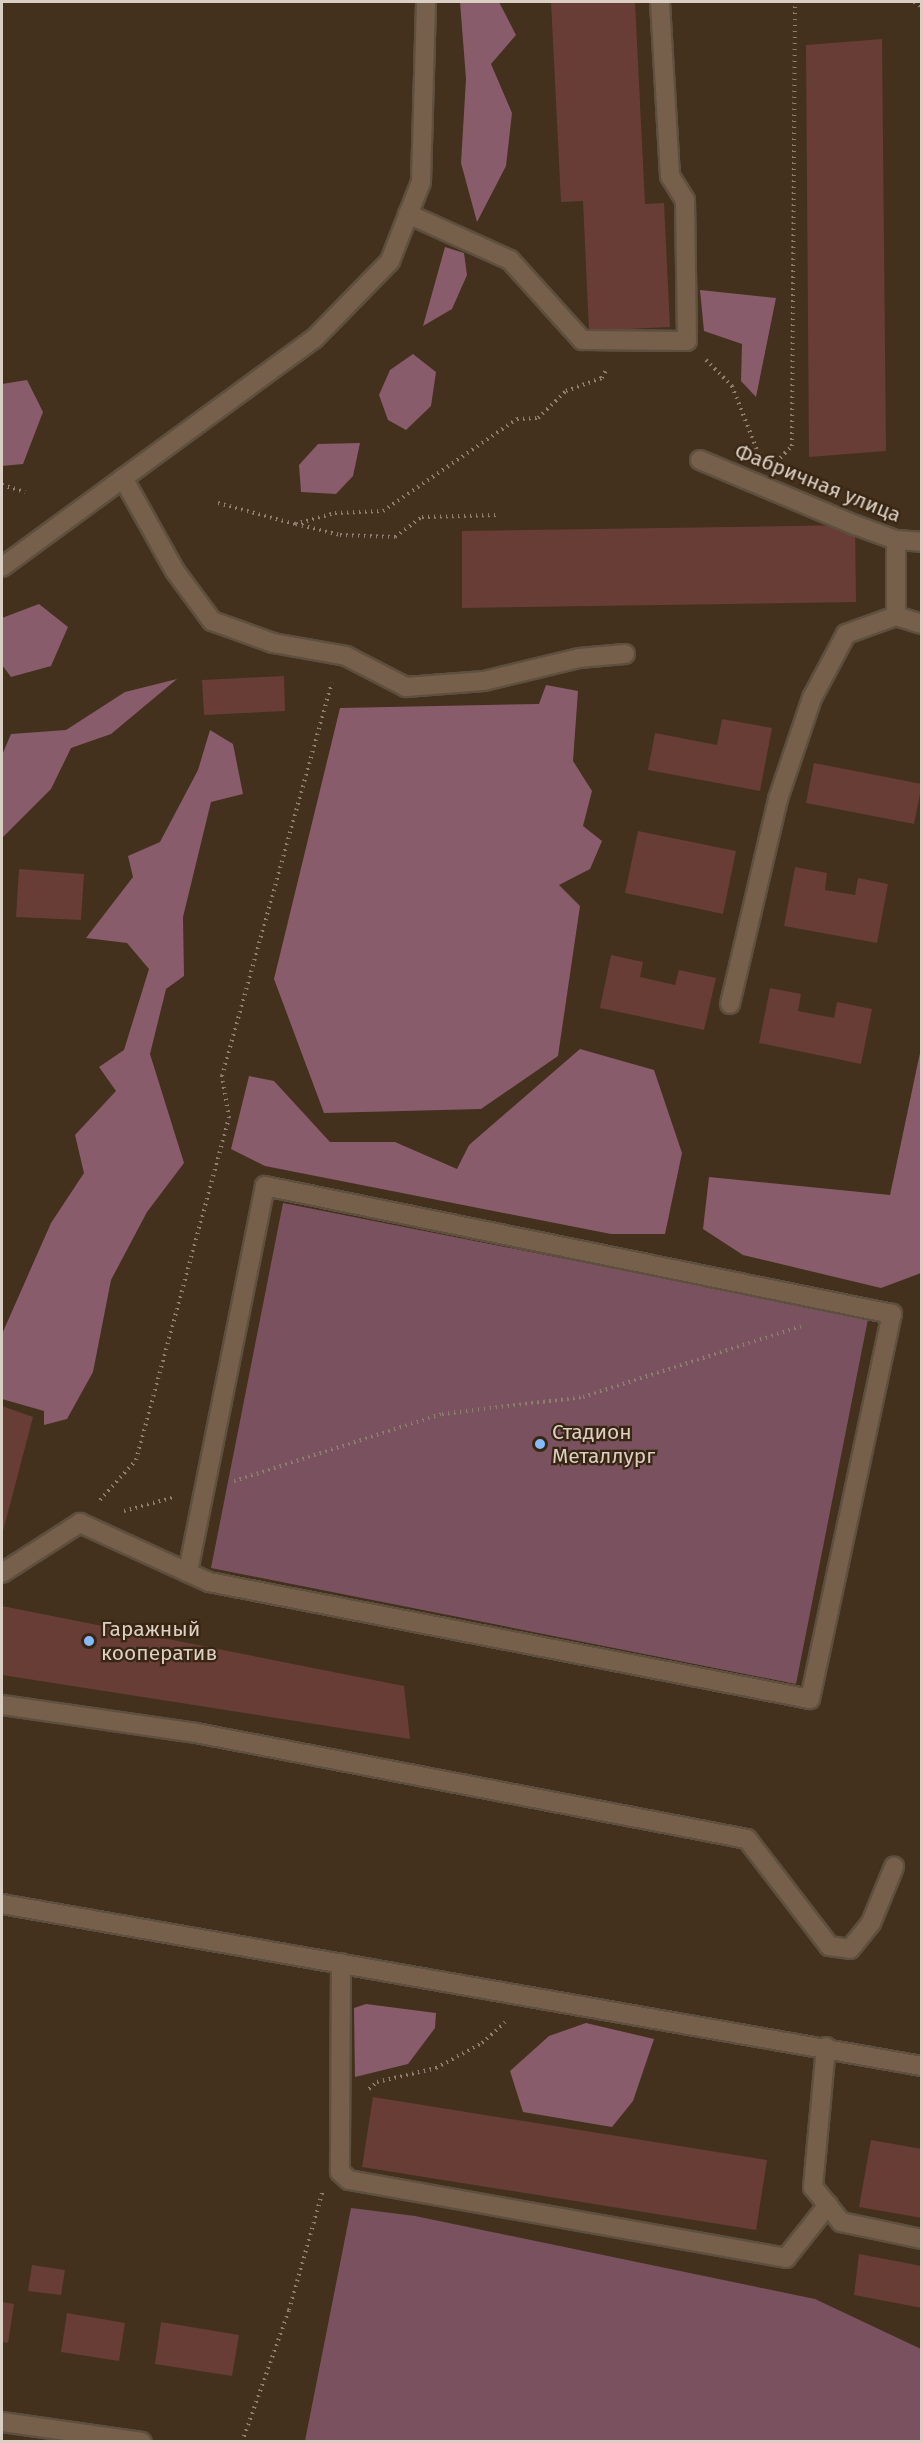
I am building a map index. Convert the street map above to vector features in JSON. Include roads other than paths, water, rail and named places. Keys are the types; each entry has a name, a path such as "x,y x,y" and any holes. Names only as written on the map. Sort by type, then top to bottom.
{"street":[{"path":"2,567 314,339 390,261 421,182 426,2"},
{"path":"408,214 510,260 582,340 621,343 687,342 685,200 670,176 660,2"},
{"name":"Фабричная улица","path":"700,460 896,540 921,542"},
{"path":"123,478 175,572 212,621 273,643 346,656 406,687 484,681 579,658 625,654"},
{"path":"896,540 896,616"},
{"path":"730,1004 778,799 812,698 846,634 896,616 921,624"},
{"path":"2,1573 80,1523 209,1582 810,1699 892,1314 265,1186 188,1572"},
{"path":"2,1705 196,1733 747,1839 829,1946 850,1949 871,1923 894,1867"},
{"path":"2,1904 826,2047 921,2066"},
{"path":"341,1963 338,2119 340,2172 350,2180 786,2258 828,2205"},
{"path":"826,2047 813,2187 842,2222 921,2239"},
{"path":"2,2422 142,2442"}],"place":[{"name":"Стадион Металлург","path":"540,1444"},
{"name":"Гаражный кооператив","path":"89,1641"}]}
